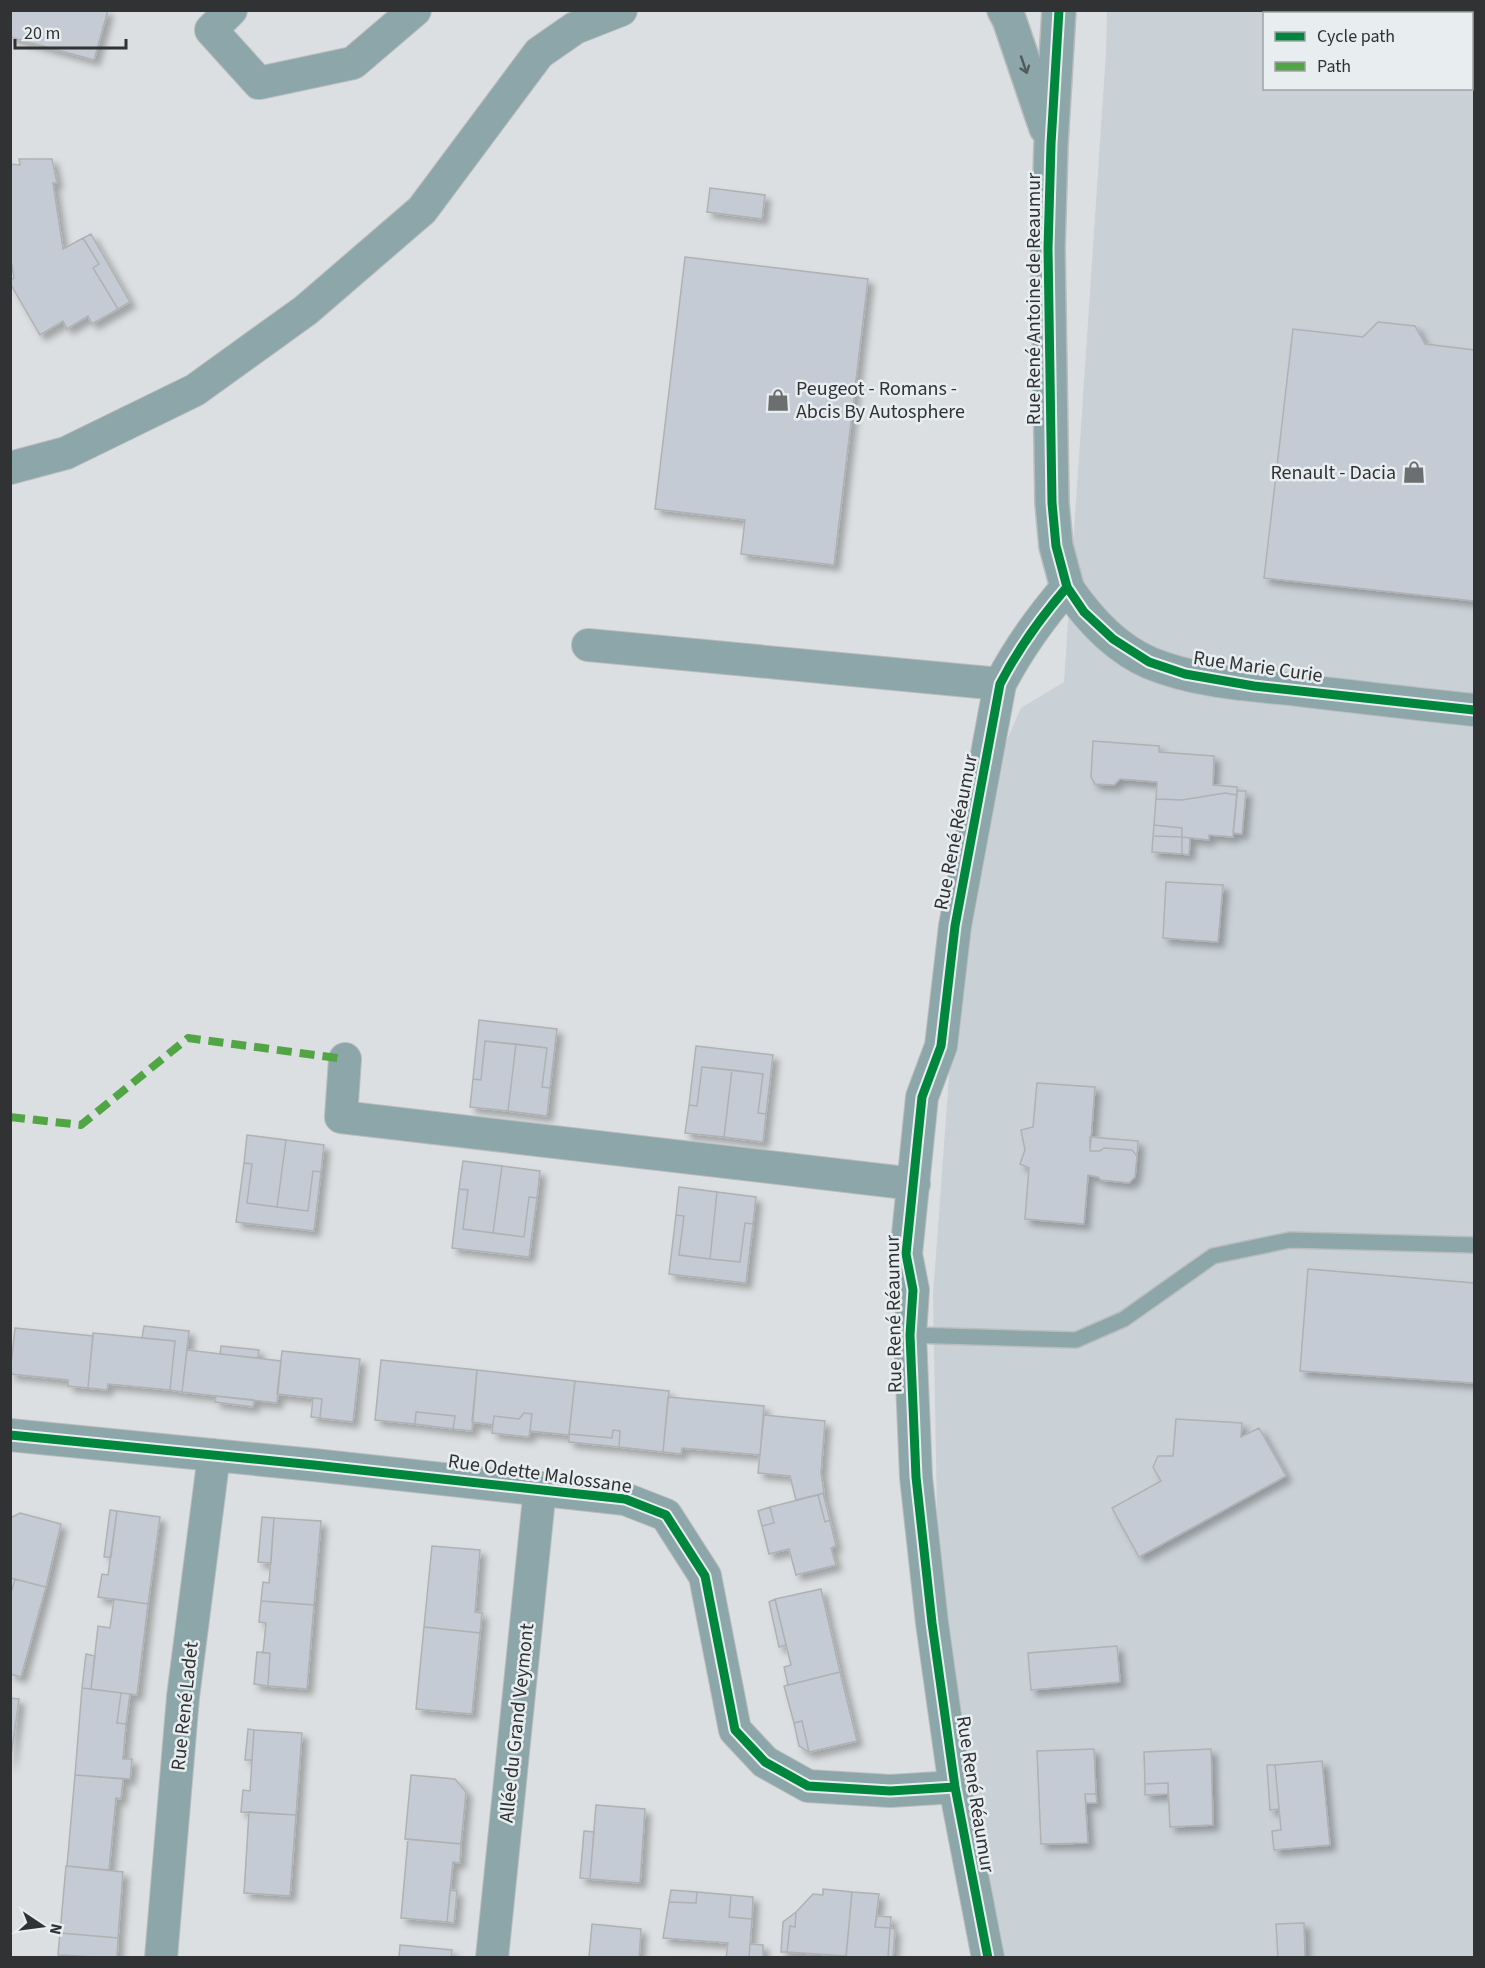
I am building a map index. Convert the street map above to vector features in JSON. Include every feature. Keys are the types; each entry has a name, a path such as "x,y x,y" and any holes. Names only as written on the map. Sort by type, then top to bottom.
{"street":[{"path":"231,10 211,30 259,83 353,63 410,12"},
{"path":"10,468 66,453 195,390 306,310 422,210 539,52 575,28 621,10"},
{"name":"Rue René Antoine de Reaumur","path":"1004,10 1052,144"},
{"name":"Rue René Antoine de Reaumur","path":"1059,10 1048,248 1053,502 1056,546 1067,587"},
{"name":"Rue René Réaumur","path":"988,1958 955,1786 932,1623 916,1477 910,1335 913,1290 906,1254 922,1097 941,1046 955,926 1000,684 1046,612 1067,587"},
{"name":"Rue Marie Curie","path":"1067,587 1084,612 1113,639 1149,662 1185,674 1254,686 1474,710"},
{"path":"588,645 1000,684"},
{"path":"345,1059 341,1117 914,1184"},
{"name":"Rue Odette Malossane","path":"10,1435 540,1488 625,1499 666,1515 705,1576 735,1730 765,1762 808,1786 890,1791 955,1786"},
{"name":"Rue René Ladet","path":"161,1958 183,1697 214,1455"},
{"name":"Allée du Grand Veymont","path":"492,1958 540,1488"}],"lane":[{"path":"910,1335 1076,1340 1124,1319 1213,1256 1290,1240 1474,1245"}],"shaded area":[{"path":"1107,11 1474,11 1474,1957 999,1957 939,1621 933,1295 952,1036 994,769 1021,708 1064,682"}],"building":[{"path":"10,10 108,10 94,60 10,37"},
{"path":"19,159 52,159 57,183 53,183 63,249 83,238 99,264 93,268 118,309 92,324 88,316 67,329 63,321 40,335 10,283 10,280 14,278 10,255 10,164 20,165"},
{"path":"710,188 765,195 762,219 707,212"},
{"path":"91,234 130,302 118,309 93,268 99,264 83,238"},
{"path":"685,257 868,279 834,565 741,554 745,520 655,509"},
{"path":"1378,322 1415,326 1425,344 1474,350 1474,601 1264,578 1293,329 1363,337"},
{"path":"1093,741 1159,746 1159,752 1214,756 1213,785 1237,787 1237,795 1225,793 1182,800 1156,799 1157,782 1120,779 1114,785 1095,784 1091,777"},
{"path":"1237,791 1246,791 1242,834 1233,833"},
{"path":"1225,793 1237,795 1233,837 1209,835 1209,840 1182,837 1182,828 1154,825 1156,799 1182,800"},
{"path":"1154,825 1182,828 1182,837 1153,836"},
{"path":"1153,836 1182,837 1182,854 1152,852"},
{"path":"1182,837 1190,838 1189,855 1182,854"},
{"path":"1166,882 1223,885 1218,942 1163,938"},
{"path":"479,1020 557,1029 550,1088 542,1087 547,1048 485,1041 481,1080 473,1079"},
{"path":"485,1041 516,1044 508,1111 470,1107 473,1079 481,1080"},
{"path":"516,1044 547,1048 542,1087 550,1088 547,1116 508,1111"},
{"path":"696,1046 773,1055 766,1114 758,1113 763,1074 702,1067 697,1106 689,1105"},
{"path":"702,1067 732,1070 724,1137 685,1133 689,1105 697,1106"},
{"path":"732,1070 763,1074 758,1113 766,1114 763,1142 724,1137"},
{"path":"1037,1083 1095,1087 1090,1151 1100,1151 1104,1148 1132,1150 1137,1156 1135,1177 1129,1183 1101,1180 1088,1175 1084,1224 1025,1219 1029,1168 1020,1164 1025,1150 1021,1130 1033,1127"},
{"path":"247,1135 286,1140 277,1207 247,1203 252,1164 244,1163"},
{"path":"1090,1137 1138,1141 1137,1156 1132,1150 1104,1148 1100,1151 1090,1151"},
{"path":"286,1140 324,1145 321,1172 313,1171 308,1211 277,1207"},
{"path":"463,1161 502,1166 493,1233 463,1229 468,1190 459,1189"},
{"path":"244,1163 252,1164 247,1203 308,1211 313,1171 321,1172 314,1231 236,1222"},
{"path":"502,1166 540,1171 537,1198 529,1197 524,1237 493,1233"},
{"path":"679,1187 717,1192 710,1259 679,1255 684,1216 676,1215"},
{"path":"459,1189 468,1190 463,1229 524,1237 529,1197 537,1198 529,1257 452,1248"},
{"path":"717,1192 756,1197 753,1224 745,1223 740,1262 710,1259"},
{"path":"676,1215 684,1216 679,1255 710,1259 740,1262 745,1223 753,1224 746,1283 669,1274"},
{"path":"1308,1269 1474,1283 1474,1383 1300,1371"},
{"path":"144,1326 189,1331 182,1392 170,1390 175,1341 142,1338"},
{"path":"15,1328 93,1336 88,1388 68,1386 68,1380 10,1374"},
{"path":"93,1333 175,1341 170,1390 108,1384 107,1390 88,1388"},
{"path":"221,1346 259,1350 258,1358 220,1354"},
{"path":"187,1350 281,1361 277,1403 182,1392"},
{"path":"282,1351 360,1359 353,1422 320,1418 322,1399 277,1394"},
{"path":"381,1360 477,1370 472,1431 453,1429 455,1416 416,1412 415,1424 375,1420"},
{"path":"477,1370 575,1381 569,1435 530,1431 532,1414 524,1413 519,1419 494,1416 493,1425 472,1422"},
{"path":"575,1381 669,1391 663,1452 619,1447 620,1431 613,1430 612,1438 569,1434"},
{"path":"216,1396 254,1400 253,1407 215,1402"},
{"path":"668,1397 764,1406 760,1455 682,1448 681,1454 663,1452"},
{"path":"313,1398 322,1399 320,1418 311,1417"},
{"path":"416,1412 455,1416 453,1429 415,1424"},
{"path":"524,1413 532,1414 529,1437 492,1433 494,1416 519,1419"},
{"path":"764,1415 825,1421 821,1473 824,1493 796,1500 790,1476 758,1473"},
{"path":"1176,1419 1242,1423 1241,1437 1259,1428 1286,1476 1139,1557 1112,1508 1161,1481 1153,1467 1158,1456 1173,1456"},
{"path":"613,1430 620,1431 619,1447 569,1442 569,1434 612,1438"},
{"path":"823,1493 830,1520 825,1522 818,1495"},
{"path":"818,1495 825,1522 830,1520 836,1546 831,1548 836,1565 796,1575 789,1549 769,1554 762,1526 774,1523 770,1507"},
{"path":"770,1507 774,1523 762,1526 758,1511"},
{"path":"110,1510 117,1511 111,1557 104,1557"},
{"path":"117,1511 160,1517 148,1604 98,1597 102,1574 108,1575"},
{"path":"20,1513 61,1524 46,1587 10,1578 10,1518"},
{"path":"262,1517 274,1518 271,1563 258,1562"},
{"path":"274,1518 321,1521 314,1605 261,1601 263,1582 269,1583"},
{"path":"432,1546 480,1550 475,1612 482,1613 480,1633 424,1627"},
{"path":"15,1579 46,1587 21,1677 10,1674 10,1596"},
{"path":"821,1589 840,1672 788,1685 784,1667 791,1665 775,1599"},
{"path":"114,1599 148,1604 137,1695 91,1689 98,1626 110,1628"},
{"path":"775,1599 786,1645 779,1647 769,1602"},
{"path":"261,1601 314,1605 307,1689 268,1686 270,1653 263,1653 266,1623 259,1622"},
{"path":"424,1627 480,1633 472,1714 416,1709"},
{"path":"1117,1646 1120,1682 1031,1690 1028,1653"},
{"path":"257,1652 270,1653 268,1686 254,1684"},
{"path":"86,1654 95,1656 91,1689 82,1688"},
{"path":"840,1672 857,1741 809,1752 802,1721 794,1723 784,1686"},
{"path":"82,1688 121,1693 117,1723 126,1724 123,1759 132,1759 130,1779 75,1775"},
{"path":"121,1693 130,1694 126,1724 117,1723"},
{"path":"10,1698 19,1699 10,1764"},
{"path":"802,1721 809,1752 799,1746 794,1723"},
{"path":"248,1729 254,1730 252,1760 245,1760"},
{"path":"254,1730 302,1733 296,1815 241,1812 243,1790 250,1791"},
{"path":"1094,1749 1096,1794 1085,1794 1088,1843 1041,1844 1037,1751"},
{"path":"1211,1749 1213,1825 1170,1827 1168,1783 1145,1784 1144,1752"},
{"path":"1322,1761 1330,1845 1274,1850 1272,1831 1281,1830 1275,1765"},
{"path":"1267,1765 1275,1765 1279,1809 1270,1810"},
{"path":"75,1775 123,1779 121,1799 116,1798 109,1870 67,1866"},
{"path":"411,1775 455,1779 466,1792 461,1844 405,1839"},
{"path":"1168,1783 1168,1794 1145,1795 1145,1784"},
{"path":"1085,1794 1096,1794 1097,1803 1086,1803"},
{"path":"596,1805 645,1809 640,1883 590,1879"},
{"path":"249,1812 296,1815 290,1896 244,1893"},
{"path":"584,1831 594,1832 590,1879 580,1878"},
{"path":"408,1839 461,1844 460,1863 453,1862 447,1922 401,1918"},
{"path":"66,1866 123,1872 118,1938 60,1933"},
{"path":"823,1889 852,1892 846,1956 787,1952 790,1926 795,1927 796,1912 813,1894 823,1895"},
{"path":"450,1890 457,1891 454,1923 447,1922"},
{"path":"671,1890 697,1892 696,1903 669,1902"},
{"path":"697,1892 731,1895 729,1917 752,1919 749,1958 726,1958 728,1943 663,1938 669,1902 696,1903"},
{"path":"852,1892 879,1894 875,1927 890,1928 888,1958 846,1958"},
{"path":"731,1895 753,1897 752,1919 729,1917"},
{"path":"796,1912 795,1927 790,1926 787,1952 781,1952 783,1922"},
{"path":"877,1916 891,1917 890,1928 875,1927"},
{"path":"1304,1923 1305,1958 1278,1958 1276,1924"},
{"path":"592,1924 641,1929 639,1958 589,1958"},
{"path":"890,1928 895,1929 893,1958 888,1958"},
{"path":"60,1933 118,1938 117,1958 58,1955"},
{"path":"750,1944 763,1945 763,1958 749,1958"},
{"path":"400,1945 452,1950 451,1958 399,1958"}],"marked path":[{"path":"10,1117 81,1125 188,1038 345,1059"}],"cycle path":[{"path":"1059,10 1051,144 1048,248 1052,503 1056,546 1067,587 1084,612 1113,639 1149,662 1185,674 1254,686 1474,710"},
{"path":"988,1958 955,1787 932,1623 916,1477 910,1335 913,1290 906,1254 922,1097 941,1046 955,926 1000,684 1031,633 1067,587"},
{"path":"10,1435 625,1499 666,1515 705,1576 735,1730 765,1762 808,1786 890,1791 955,1787"}],"place":[{"name":"Peugeot - Romans - Abcis By Autosphere","path":"778,400"},
{"name":"Renault - Dacia","path":"1414,472"}]}
